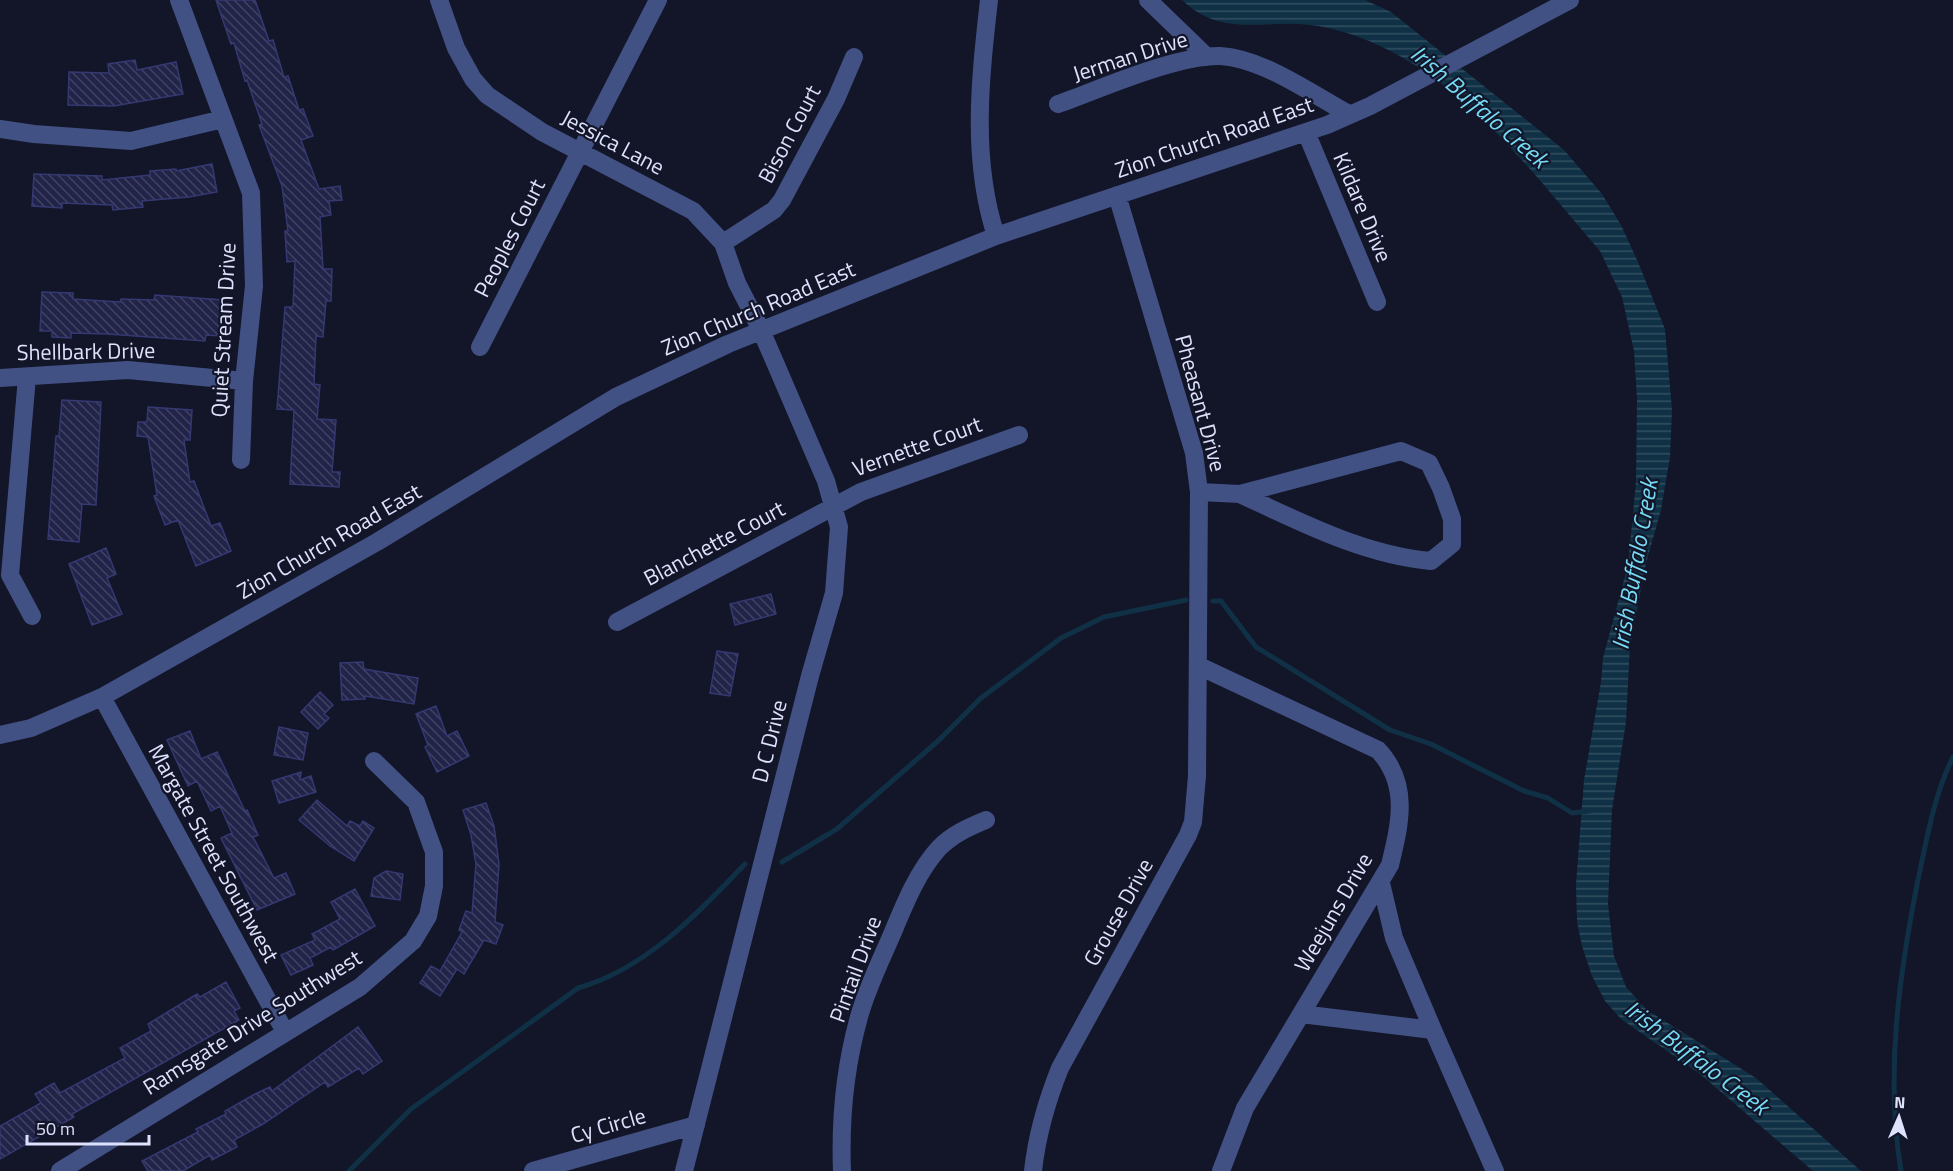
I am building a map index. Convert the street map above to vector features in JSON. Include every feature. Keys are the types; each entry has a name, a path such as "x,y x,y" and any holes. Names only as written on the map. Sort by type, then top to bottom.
{"street":[{"name":"Quiet Stream Drive","path":"179,0 251,193 254,286 244,381 241,460"},
{"name":"Jessica Lane","path":"438,0 456,48 473,79 487,95 542,132 693,211 723,243 737,283 761,330"},
{"name":"Peoples Court","path":"480,346 658,0"},
{"path":"989,0 978,129 983,187 996,236"},
{"path":"1148,0 1207,57"},
{"name":"Zion Church Road East","path":"0,735 31,728 102,697 377,542 616,397 761,330 996,236 1306,132 1370,106 1563,5"},
{"name":"Jerman Drive","path":"1058,104 1195,58 1221,56 1250,63 1283,77 1348,114"},
{"name":"Bison Court","path":"723,243 774,210 782,200 836,99 854,57"},
{"path":"0,129 33,135 131,141 223,119"},
{"name":"Kildare Drive","path":"1306,132 1377,302"},
{"name":"Pheasant Drive","path":"1117,195 1194,453 1199,492 1199,666"},
{"name":"D C Drive","path":"684,1171 810,676 834,593 839,527 834,506 826,481 761,330"},
{"name":"Shellbark Drive","path":"0,378 128,370 244,381"},
{"path":"27,377 10,575 32,616"},
{"name":"Vernette Court","path":"834,506 896,477 1019,435"},
{"path":"1199,492 1240,494 1401,451 1429,463 1452,519 1452,544 1431,561 1409,559 1327,534 1240,494"},
{"name":"Blanchette Court","path":"617,622 834,506"},
{"name":"Weejuns Drive","path":"1199,666 1378,750 1390,763 1397,779 1401,798 1399,830 1390,865 1245,1108 1221,1171"},
{"name":"Grouse Drive","path":"1033,1171 1036,1139 1045,1104 1060,1068 1193,822 1197,776 1199,666"},
{"name":"Margate Street Southwest","path":"102,697 285,1032"},
{"name":"Ramsgate Drive Southwest","path":"60,1171 360,987 413,941 428,916 434,886 434,852 416,802 374,761"},
{"name":"Pintail Drive","path":"842,1171 844,1087 859,1017 868,992 907,899 929,861 940,847 960,831 986,820"},
{"path":"1381,883 1394,938 1495,1171"},
{"path":"1301,1014 1433,1030"},
{"name":"Cy Circle","path":"533,1171 696,1125"}],"water":[{"name":"Irish Buffalo Creek","path":"1182,0 1365,0 1391,12 1564,150 1602,194 1621,225 1665,329 1672,410 1670,457 1661,510 1646,563 1630,646 1626,722 1612,810 1608,904 1614,956 1626,987 1647,1010 1756,1078 1861,1171 1813,1171 1700,1074 1621,1019 1605,1001 1592,976 1582,946 1577,922 1576,884 1584,780 1603,658 1628,565 1636,482 1637,399 1634,351 1622,297 1600,251 1496,132 1437,80 1404,59 1369,41 1326,27 1223,22 1196,11"}],"building":[{"path":"216,0 255,0 269,41 273,40 284,77 288,76 299,110 303,109 313,136 301,140 319,189 340,186 342,200 329,201 331,215 320,217 323,269 332,269 331,301 326,301 323,337 316,336 314,384 320,385 317,419 336,420 332,472 340,472 339,487 290,484 294,410 277,409 285,307 293,307 295,261 287,262 285,231 288,231 282,186 259,125 262,124 247,80 245,81 234,43 231,44"},
{"path":"135,60 137,70 176,62 183,94 114,106 68,105 69,72 109,73 108,64"},
{"path":"212,164 217,192 142,201 143,207 113,210 112,205 62,203 62,208 32,206 34,174 102,176 102,180 150,175 150,171 176,169 176,171"},
{"path":"42,292 73,293 73,299 120,302 121,299 154,300 155,295 224,300 221,336 206,335 205,341 71,333 71,338 52,337 52,331 40,331"},
{"path":"62,400 101,402 96,505 82,504 79,542 48,539 56,436 59,436"},
{"path":"148,407 192,410 190,440 184,440 190,482 194,481 211,526 220,523 231,551 196,566 178,520 165,525 154,496 157,495 148,437 137,436 138,422 147,422"},
{"path":"106,548 116,574 107,578 122,614 92,625 69,564"},
{"path":"771,594 776,614 735,625 730,604"},
{"path":"717,651 738,654 730,696 710,693"},
{"path":"363,662 364,669 418,678 414,704 365,696 365,699 342,700 340,663"},
{"path":"320,692 333,705 324,714 329,718 318,729 301,712"},
{"path":"436,706 447,736 457,731 469,756 437,772 425,747 428,745 416,714"},
{"path":"279,727 308,733 303,760 274,755"},
{"path":"190,731 201,759 217,752 245,811 247,810 258,835 253,837 274,878 286,873 295,894 257,910 221,838 232,833 220,806 211,811 197,781 188,786 167,740"},
{"path":"301,772 300,780 311,776 316,792 279,803 272,781"},
{"path":"317,800 347,826 350,821 360,826 363,821 374,828 354,861 330,846 299,820"},
{"path":"486,803 494,826 499,864 495,922 503,925 496,944 484,940 464,974 457,969 440,996 420,983 431,966 440,971 462,932 459,930 466,911 472,913 476,864 471,835 463,810"},
{"path":"386,871 403,874 400,900 371,896 374,878"},
{"path":"355,889 375,926 333,950 331,947 310,958 313,965 291,975 281,955 315,940 312,934 340,919 331,902"},
{"path":"226,982 240,1008 234,1011 239,1020 72,1114 74,1117 0,1159 0,1126 41,1103 35,1094 54,1083 60,1093 125,1058 120,1048 151,1031 148,1024 197,994 200,997"},
{"path":"358,1027 382,1061 363,1074 359,1068 328,1087 325,1082 263,1124 234,1140 237,1147 212,1160 210,1155 183,1171 148,1171 142,1161 198,1132 196,1129 226,1114 225,1111 255,1094 270,1087 272,1091"}],"waterway":[{"path":"782,862 837,829 938,741 981,698 1061,638 1104,617 1186,600"},
{"path":"1213,601 1221,601 1256,647 1390,730 1431,744 1524,791 1548,798 1572,813 1590,811"},
{"path":"1901,1171 1894,1098 1896,1025 1900,989 1911,916 1928,833 1941,786 1953,757"},
{"path":"349,1171 411,1109 578,988 626,968 669,937 745,864"}]}
